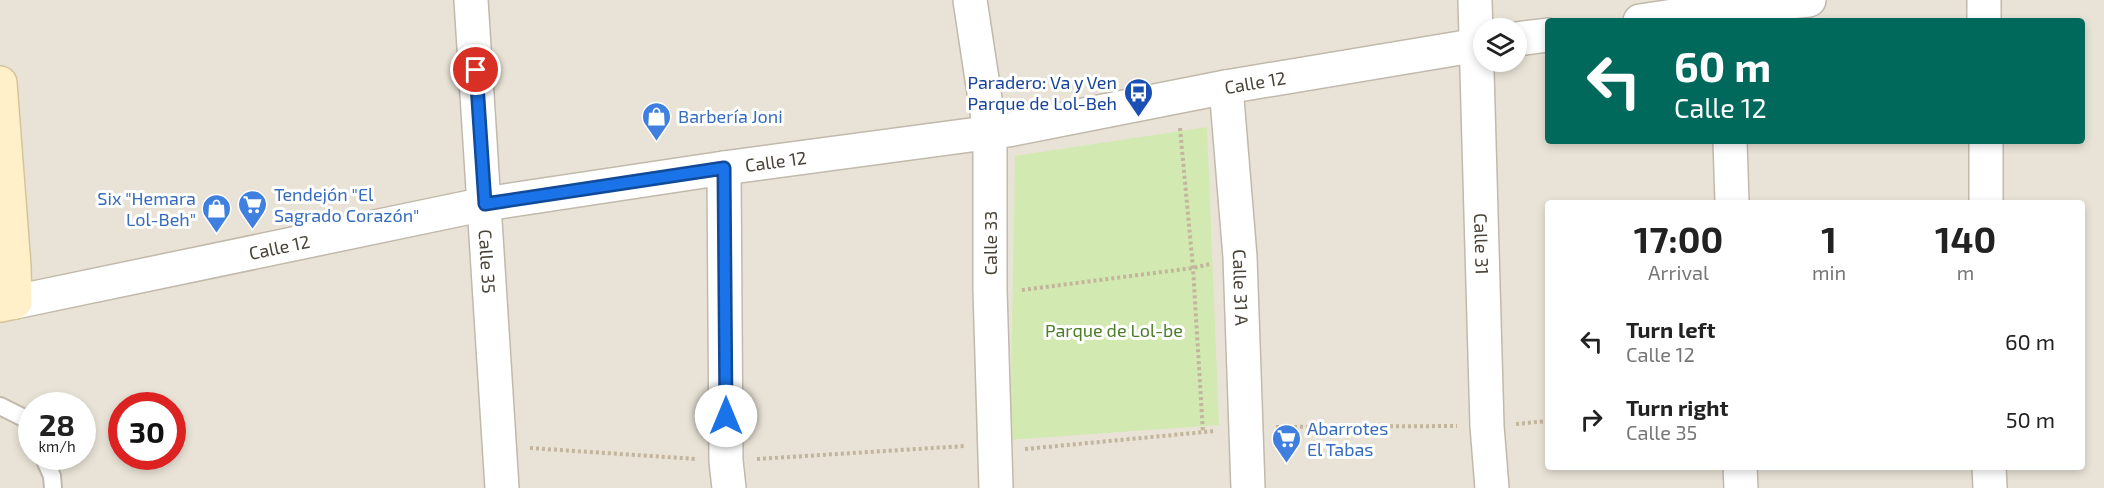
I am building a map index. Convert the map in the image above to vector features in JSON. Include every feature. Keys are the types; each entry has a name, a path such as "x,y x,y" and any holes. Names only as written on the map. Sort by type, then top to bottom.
{"street":[{"name":"Calle 35","path":"471,0 502,488"},
{"name":"Calle 33","path":"970,0 990,132 990,290 996,488"},
{"name":"Calle 31","path":"1475,0 1477,18"},
{"path":"1684,18 1728,15 1809,0"},
{"path":"1984,0 1984,18"},
{"path":"1527,38 1545,35"},
{"name":"Calle 12","path":"7,304 485,204 724,168 990,132 1226,87 1473,46"},
{"name":"Calle 31","path":"1480,72 1487,426 1492,488"},
{"path":"0,83 15,266 7,304"},
{"name":"Calle 31 A","path":"1226,87 1240,256 1248,488"},
{"path":"1730,144 1732,200"},
{"path":"1986,144 1986,200"},
{"path":"724,168 726,461 729,488"},
{"path":"1740,470 1741,488"},
{"path":"1989,470 1990,488"}],"lane":[{"path":"0,406 18,415"},
{"path":"49,470 53,488"}],"path":[{"path":"1178,97 1193,268 1203,433"},
{"path":"990,290 1007,292 1193,268 1240,256"}],"shaded area":[{"path":"0,0 2104,0 2104,488 0,488"}],"green space":[{"name":"Parque de Lol-be","path":"1207,127 1219,425 1010,440 1015,156"}],"place":[{"name":"Paradero: Va y Ven Parque de Lol-Beh","path":"1138,118"},
{"name":"Barbería Joni","path":"657,142"},
{"name":"Tendejón \"El Sagrado Corazón\"","path":"253,230"},
{"name":"Six \"Hemara Lol-Beh\"","path":"217,234"},
{"name":"Abarrotes El Tabas","path":"1286,464"}],"route":[{"path":"476,70 485,204 724,168 726,416"}]}
